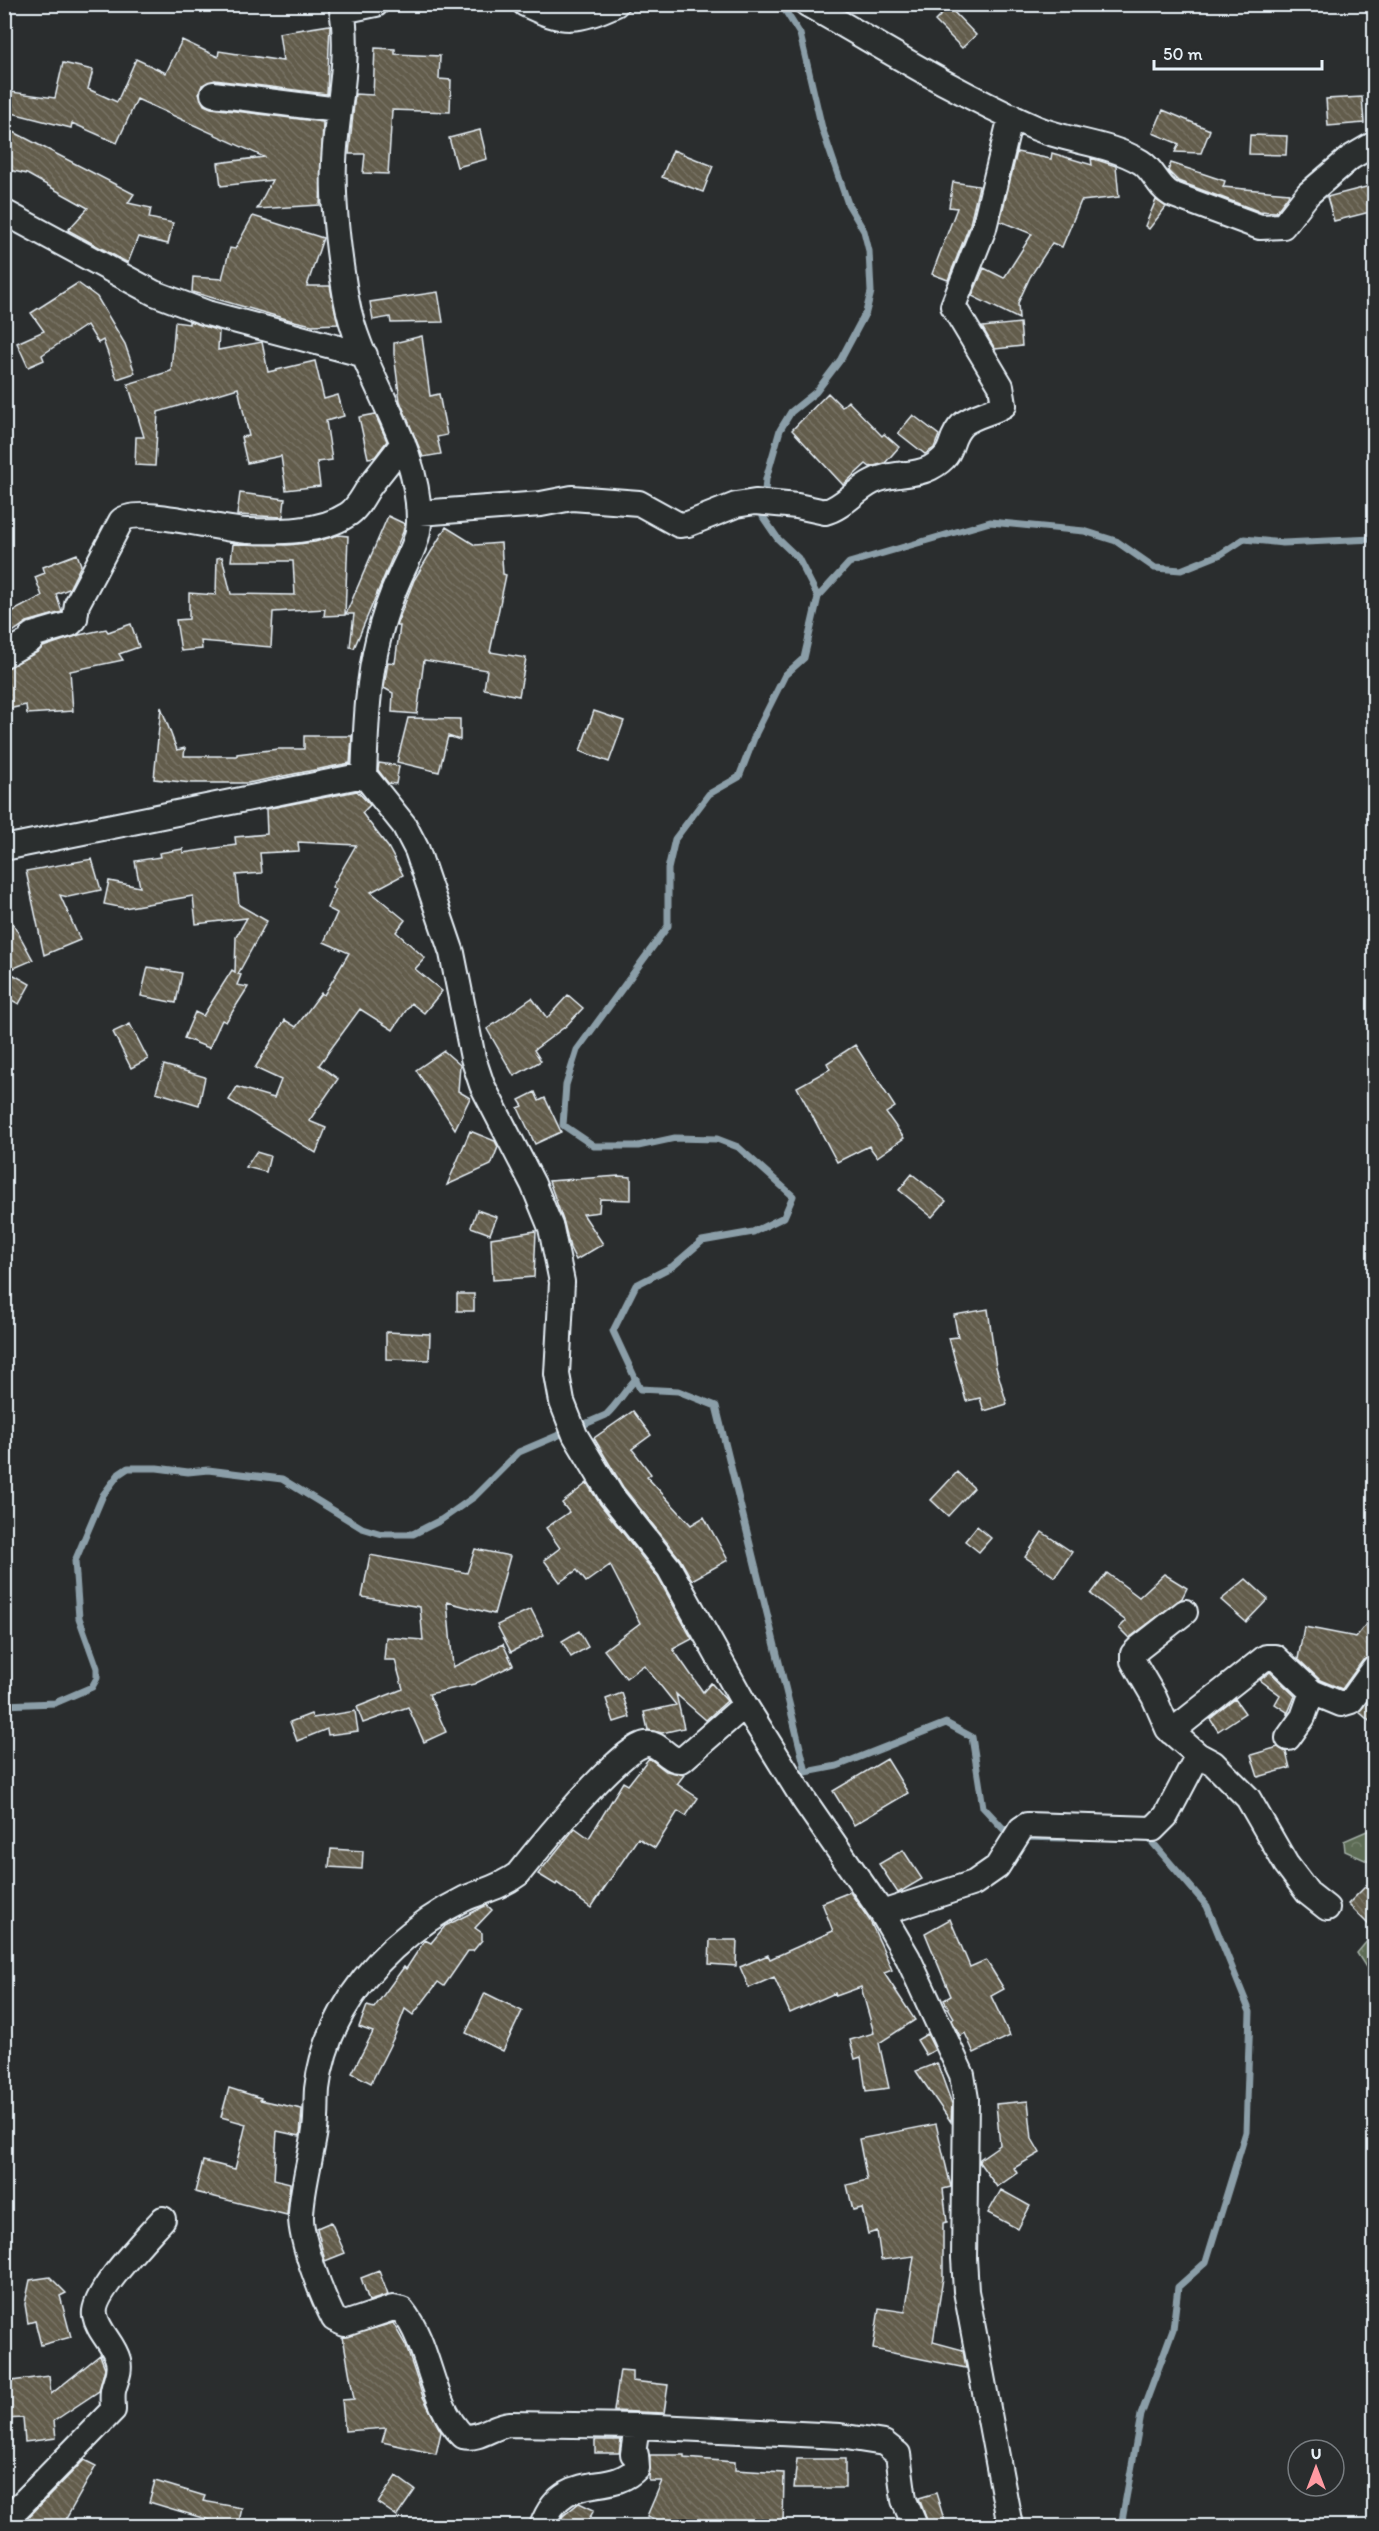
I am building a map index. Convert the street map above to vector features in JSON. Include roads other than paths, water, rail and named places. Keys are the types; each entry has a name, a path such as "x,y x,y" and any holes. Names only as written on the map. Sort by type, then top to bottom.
{"street":[{"path":"376,4 342,8 346,46 338,110 334,191 346,298 365,355 403,443 416,480 418,513 416,540 387,608 378,640 368,697 364,775 404,825 417,850 452,953 473,1058 479,1076 495,1114 533,1185 550,1228 560,1263 562,1282 557,1357 562,1402 575,1435 611,1495 669,1568 745,1705 804,1800 882,1913 908,1958 962,2075 965,2088 964,2258 966,2291 1010,2526"},
{"path":"525,4 548,16 567,20 587,16 616,4"},
{"path":"807,4 1011,116 1060,136 1134,158 1147,166 1161,189 1171,194 1269,229 1283,226 1308,194 1350,158 1374,144"},
{"path":"213,94 338,110"},
{"path":"418,513 541,504 572,498 639,503 679,525 688,524 736,505 755,502 825,512 873,481 892,474 928,469 943,461 951,451 955,436 964,423 1004,405 1001,386 953,306 984,228 1011,116"},
{"path":"4,213 154,293 207,313 365,355"},
{"path":"4,655 31,639 32,635 70,624 75,619 77,604 121,521 126,516 150,515 208,527 248,531 283,530 327,524 352,512 403,443"},
{"path":"4,848 364,775"},
{"path":"1185,1612 1139,1648 1132,1658 1172,1732 1198,1755 1213,1763 1248,1798 1286,1864 1308,1893 1327,1908"},
{"path":"1172,1732 1266,1657 1275,1657 1311,1692 1331,1702 1345,1704 1351,1701 1374,1669"},
{"path":"1288,1738 1303,1717 1311,1692"},
{"path":"745,1705 685,1759 672,1759 658,1746 650,1744 630,1750 583,1797 518,1875 439,1913 394,1947 369,1973 344,2007 322,2058 317,2089 315,2129 301,2217 323,2297 335,2320 341,2324 353,2323 393,2308 402,2310 427,2358 444,2412 463,2436 477,2436 507,2424 840,2436 884,2443 898,2454 904,2500 915,2526"},
{"path":"882,1913 974,1883 997,1867 1021,1829 1027,1825 1153,1829 1166,1816 1198,1755"},
{"path":"4,2522 113,2410 113,2390 120,2372 118,2360 95,2315 96,2304 126,2262 163,2219"},
{"path":"542,2526 551,2508 571,2490 627,2478 637,2468 636,2455 633,2454 637,2427"}],"waterway":[{"path":"4,10 17,4"},
{"path":"620,10 634,4"},
{"path":"781,4 800,34 822,128 848,204 864,231 869,251 871,292 866,312 841,359 816,392 791,412 780,430 766,479 763,517 778,539 798,558 818,597"},
{"path":"1010,1836 983,1807 972,1737 946,1723 837,1766 806,1772 716,1406 678,1391 640,1389 613,1331 636,1285 673,1266 702,1241 753,1232 784,1217 793,1196 738,1147 717,1139 675,1138 638,1146 594,1146 563,1125 566,1085 577,1050 668,926 668,869 675,839 709,794 739,777 756,733 785,675 804,658 818,597 849,563 990,522 1084,531 1116,541 1155,568 1181,570 1221,554 1244,539 1283,543 1374,539"},
{"path":"4,1705 55,1703 92,1687 97,1678 97,1668 79,1618 75,1561 103,1495 119,1474 128,1468 157,1468 188,1472 208,1470 282,1479 362,1528 382,1534 413,1534 441,1520 474,1497 519,1452 606,1415 636,1379"},
{"path":"1121,2526 1141,2415 1173,2329 1178,2287 1206,2262 1246,2132 1250,2012 1207,1906 1147,1836"},
{"path":"1022,1837 1064,1838"}]}
